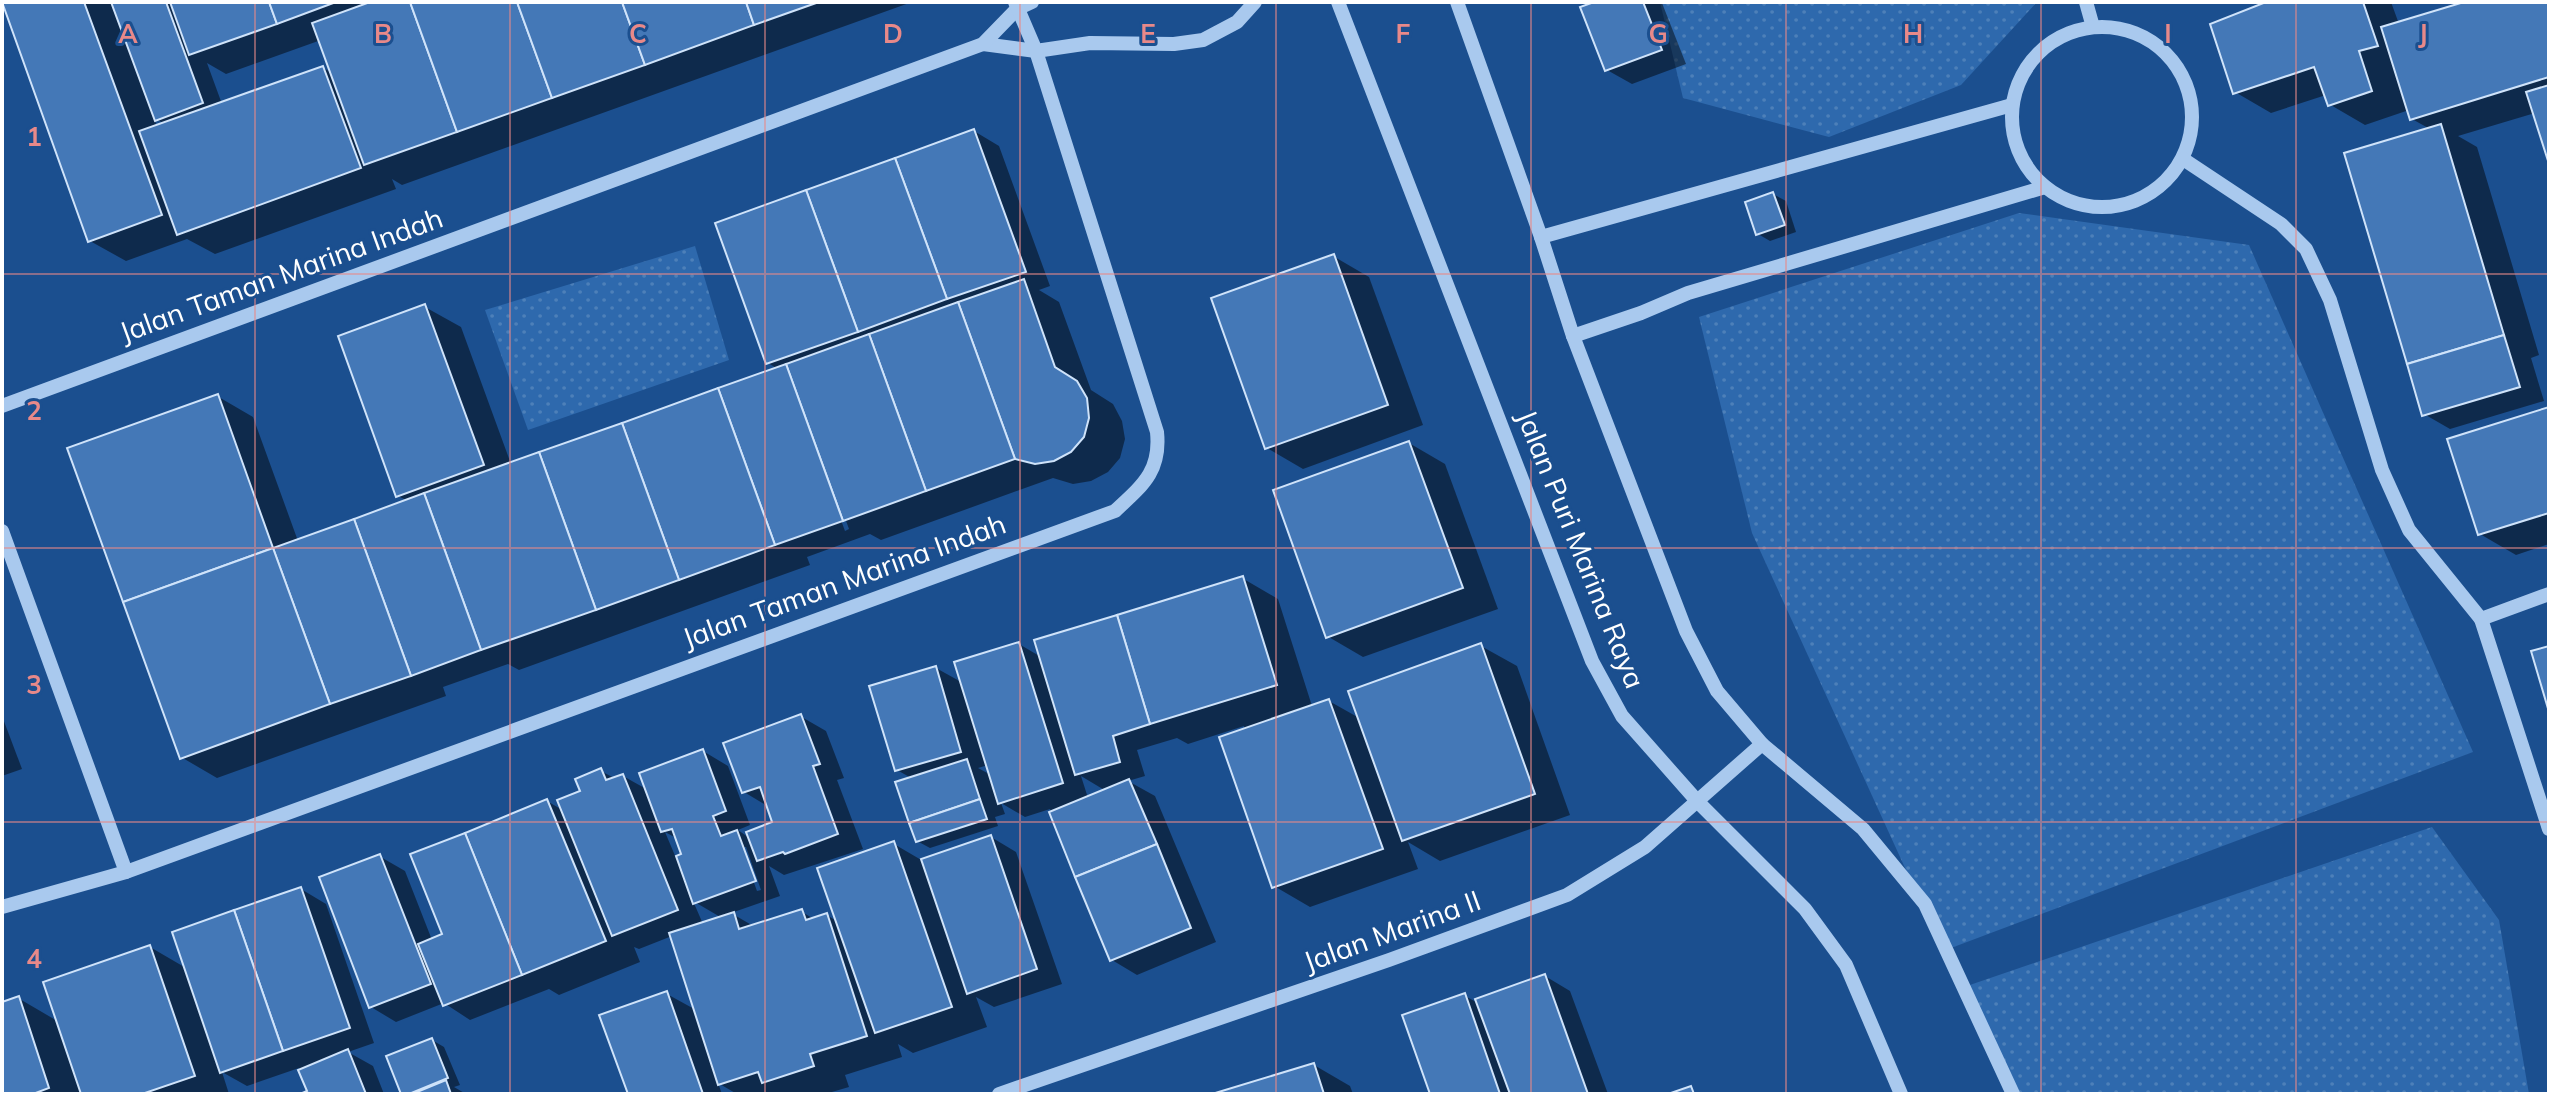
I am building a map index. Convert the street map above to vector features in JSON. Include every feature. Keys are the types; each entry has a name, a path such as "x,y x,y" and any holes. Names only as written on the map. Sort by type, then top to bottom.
{"street":[{"name":"Jalan Taman Marina Indah","path":"983,44 1016,6 1032,2"},
{"name":"Jalan Taman Marina Indah","path":"2,406 983,44 1036,51 1090,43 1174,44 1203,40 1237,22 1255,2"},
{"name":"Jalan Puri Marina Raya","path":"1338,2 1592,661 1622,716 1698,802 1805,909 1846,965 1901,1094"},
{"path":"1457,2 1573,336 1686,631 1717,691 1762,744 1863,829 1925,904 2013,1094"},
{"path":"2086,2 2093,27"},
{"name":"Jalan Taman Marina Indah","path":"2,907 126,872 1115,511 1139,489 1155,467 1159,451 1157,432 1036,51 1016,6"},
{"path":"2093,27 2126,30 2155,43 2178,66 2191,96 2192,128 2183,159 2163,184 2136,201 2105,208 2073,203 2045,187 2025,164 2013,136 2012,105 2021,77 2039,52 2064,35 2093,27"},
{"path":"1541,237 2012,105"},
{"path":"2183,159 2281,224 2306,249 2330,300 2382,470 2409,530 2481,619 2549,829"},
{"path":"1573,336 1688,293 2045,187"},
{"path":"2,531 126,872"},
{"path":"2481,619 2549,594"},
{"name":"Jalan Marina II","path":"999,1094 1389,960 1567,895 1645,847 1762,744"}],"shaded area":[{"path":"1660,2 2037,2 1961,85 1829,137 1683,98"},
{"path":"2019,213 2249,245 2473,752 1943,951 1752,533 1699,317"},
{"path":"695,246 729,360 528,430 485,310"},
{"path":"2432,827 2499,920 2529,1094 2016,1094 1964,987"}],"building":[{"path":"2,2 84,2 162,215 88,242"},
{"path":"111,2 166,2 203,103 155,121"},
{"path":"170,2 269,2 277,24 189,55"},
{"path":"269,2 336,2 277,24"},
{"path":"370,2 410,2 457,132 364,165 312,23"},
{"path":"410,2 517,2 552,98 457,132"},
{"path":"517,2 622,2 645,65 552,98"},
{"path":"622,2 746,2 754,25 645,65"},
{"path":"746,2 819,2 754,25"},
{"path":"1594,2 1643,2 1662,50 1605,71 1580,7"},
{"path":"2266,2 2363,2 2378,46 2359,51 2372,91 2328,106 2314,67 2233,94 2210,24"},
{"path":"2464,2 2549,2 2549,77 2410,120 2381,27"},
{"path":"323,66 361,168 177,235 139,131"},
{"path":"2549,85 2549,164 2526,92"},
{"path":"2441,124 2504,335 2407,364 2344,153"},
{"path":"974,129 1026,272 947,299 895,158"},
{"path":"895,158 947,299 858,332 806,190"},
{"path":"806,190 858,332 766,364 715,223"},
{"path":"1773,192 1785,225 1756,235 1745,202"},
{"path":"1334,254 1388,405 1265,449 1211,298"},
{"path":"1024,279 1055,367 1077,381 1087,398 1089,418 1084,437 1071,452 1054,461 1035,464 1015,459 958,302"},
{"path":"958,302 1015,459 926,491 869,334"},
{"path":"425,304 484,465 396,497 338,336"},
{"path":"869,334 926,491 843,521 786,364"},
{"path":"2504,335 2520,387 2422,416 2407,364"},
{"path":"786,364 843,521 775,545 718,388"},
{"path":"718,388 775,545 679,580 622,423"},
{"path":"218,394 273,548 123,602 67,448"},
{"path":"2549,407 2549,513 2478,535 2447,439"},
{"path":"622,423 679,580 596,610 539,452"},
{"path":"1409,441 1463,588 1326,638 1273,490"},
{"path":"539,452 596,610 481,650 424,493"},
{"path":"424,493 481,650 411,676 354,519"},
{"path":"354,519 411,676 330,704 273,548"},
{"path":"273,548 330,704 180,759 123,602"},
{"path":"1243,576 1277,685 1150,724 1117,615"},
{"path":"1117,615 1150,724 1113,736 1120,762 1075,775 1034,640"},
{"path":"1019,642 1063,783 998,804 954,662"},
{"path":"1481,643 1535,794 1402,841 1348,691"},
{"path":"2549,646 2549,712 2531,651"},
{"path":"936,666 961,752 895,771 869,686"},
{"path":"1329,699 1383,849 1272,888 1219,737"},
{"path":"801,714 820,764 813,766 838,834 757,861 746,832 772,822 760,787 742,793 723,743"},
{"path":"703,749 726,811 713,816 721,836 737,830 756,881 693,904 676,856 681,854 672,829 661,832 639,773"},
{"path":"967,759 980,799 909,823 895,782"},
{"path":"601,768 606,780 623,774 678,910 612,936 557,800 580,791 575,779"},
{"path":"1129,779 1157,844 1075,877 1049,812"},
{"path":"547,799 606,941 522,975 465,833"},
{"path":"980,799 987,819 916,842 909,823"},
{"path":"465,833 522,975 443,1006 418,944 442,934 410,854"},
{"path":"991,835 1037,969 967,994 921,859"},
{"path":"894,841 952,1007 875,1033 817,868"},
{"path":"1157,844 1191,928 1110,961 1075,877"},
{"path":"380,854 431,984 369,1008 319,877"},
{"path":"301,887 350,1028 283,1051 234,910"},
{"path":"802,909 806,920 827,913 867,1036 810,1054 814,1066 762,1083 758,1072 718,1085 669,933 734,912 739,929"},
{"path":"234,910 283,1051 220,1073 172,932"},
{"path":"150,945 195,1076 142,1094 81,1094 43,982"},
{"path":"1545,974 1588,1094 1510,1094 1475,999"},
{"path":"667,991 703,1094 628,1094 599,1015"},
{"path":"1465,993 1500,1094 1430,1094 1402,1015"},
{"path":"19,996 49,1088 33,1094 2,1094 2,1002"},
{"path":"432,1038 448,1078 409,1094 401,1094 386,1056"},
{"path":"348,1049 366,1094 300,1094 307,1091 298,1070"},
{"path":"1314,1063 1324,1094 1212,1094"},
{"path":"446,1080 451,1094 412,1094"},
{"path":"1691,1086 1694,1094 1668,1094"}]}
